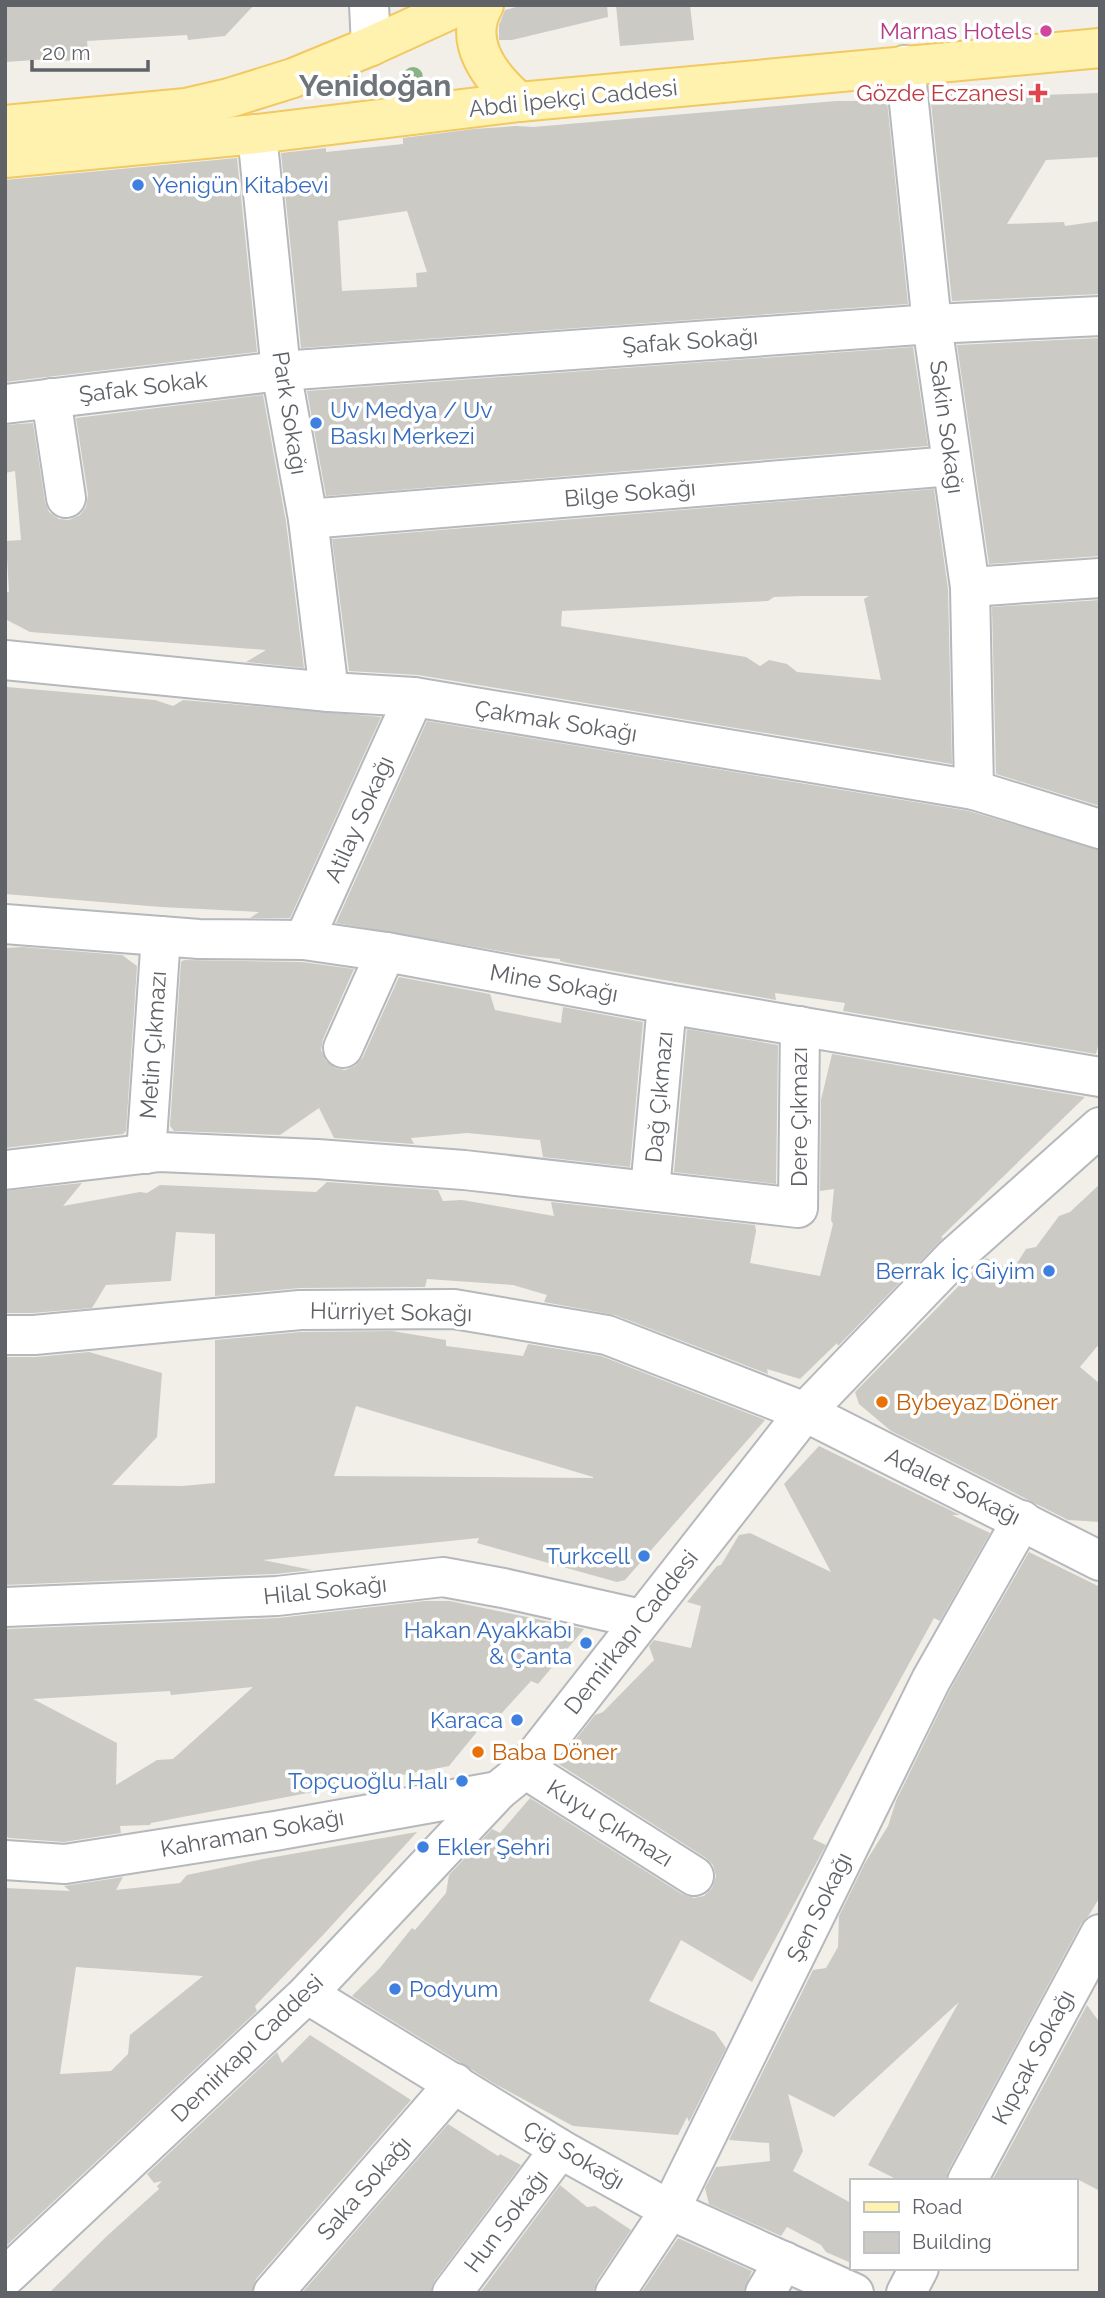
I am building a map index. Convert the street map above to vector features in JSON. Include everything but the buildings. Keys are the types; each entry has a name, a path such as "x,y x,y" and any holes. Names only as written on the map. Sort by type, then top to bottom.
{"main road":[{"path":"5,125 186,108 293,78 461,5"},
{"path":"484,5 476,18 478,48 491,75 519,102"},
{"name":"Abdi İpekçi Caddesi","path":"5,158 257,134 519,102 1100,48"}],"street":[{"path":"369,5 371,46"},
{"name":"Sakin Sokağı","path":"905,65 932,324 970,587 974,790"},
{"name":"Park Sokağı","path":"257,134 281,370 307,519 329,692"},
{"name":"Şafak Sokağı","path":"281,370 932,324 1100,316"},
{"name":"Şafak Sokak","path":"5,404 281,370"},
{"path":"51,398 66,498"},
{"name":"Bilge Sokağı","path":"307,519 952,466"},
{"path":"970,587 1100,578"},
{"name":"Çakmak Sokağı","path":"5,660 329,692 414,697 974,790 1100,829"},
{"name":"Atilay Sokağı","path":"304,940 414,697"},
{"name":"Mine Sokağı","path":"5,924 199,939 304,940 1100,1077"},
{"name":"Metin Çıkmazı","path":"146,1154 161,936"},
{"path":"343,1048 386,952"},
{"name":"Dağ Çıkmazı","path":"650,1190 667,1004"},
{"name":"Dere Çıkmazı","path":"650,1190 798,1208 800,1026"},
{"name":"Demirkapı Caddesi","path":"5,2277 307,1994 512,1780 805,1412 953,1258 1100,1127"},
{"path":"5,1170 160,1152 464,1170 650,1190"},
{"name":"Hürriyet Sokağı","path":"5,1335 34,1335 300,1310 454,1309 607,1335 805,1412"},
{"name":"Adalet Sokağı","path":"805,1412 1100,1561"},
{"name":"Şen Sokağı","path":"615,2293 670,2210 931,1680 1022,1520"},
{"name":"Hilal Sokağı","path":"5,1607 276,1596 443,1577 641,1619"},
{"name":"Kahraman Sokağı","path":"5,1860 65,1864 275,1831 512,1780"},
{"name":"Kuyu Çıkmazı","path":"512,1780 694,1876"},
{"name":"Kıpçak Sokağı","path":"968,2179 1100,1934"},
{"name":"Çiğ Sokağı","path":"307,1994 559,2149 670,2210 774,2277 854,2293"},
{"name":"Saka Sokağı","path":"272,2293 455,2083"},
{"name":"Hun Sokağı","path":"452,2293 559,2149"},
{"path":"906,2293 918,2270"}],"place":[{"name":"Marnas Hotels","path":"1046,31"},
{"name":"Gözde Eczanesi","path":"1038,93"},
{"name":"Yenigün Kitabevi","path":"138,185"},
{"name":"Uv Medya / Uv Baskı Merkezi","path":"316,423"},
{"name":"Berrak İç Giyim","path":"1049,1271"},
{"name":"Bybeyaz Döner","path":"882,1402"},
{"name":"Turkcell","path":"644,1556"},
{"name":"Hakan Ayakkabı & Çanta","path":"586,1643"},
{"name":"Karaca","path":"517,1720"},
{"name":"Baba Döner","path":"478,1752"},
{"name":"Topçuoğlu Halı","path":"462,1781"},
{"name":"Ekler Şehri","path":"423,1847"},
{"name":"Podyum","path":"395,1989"}],"district":[{"name":"Yenidoğan","path":"375,86"}]}
